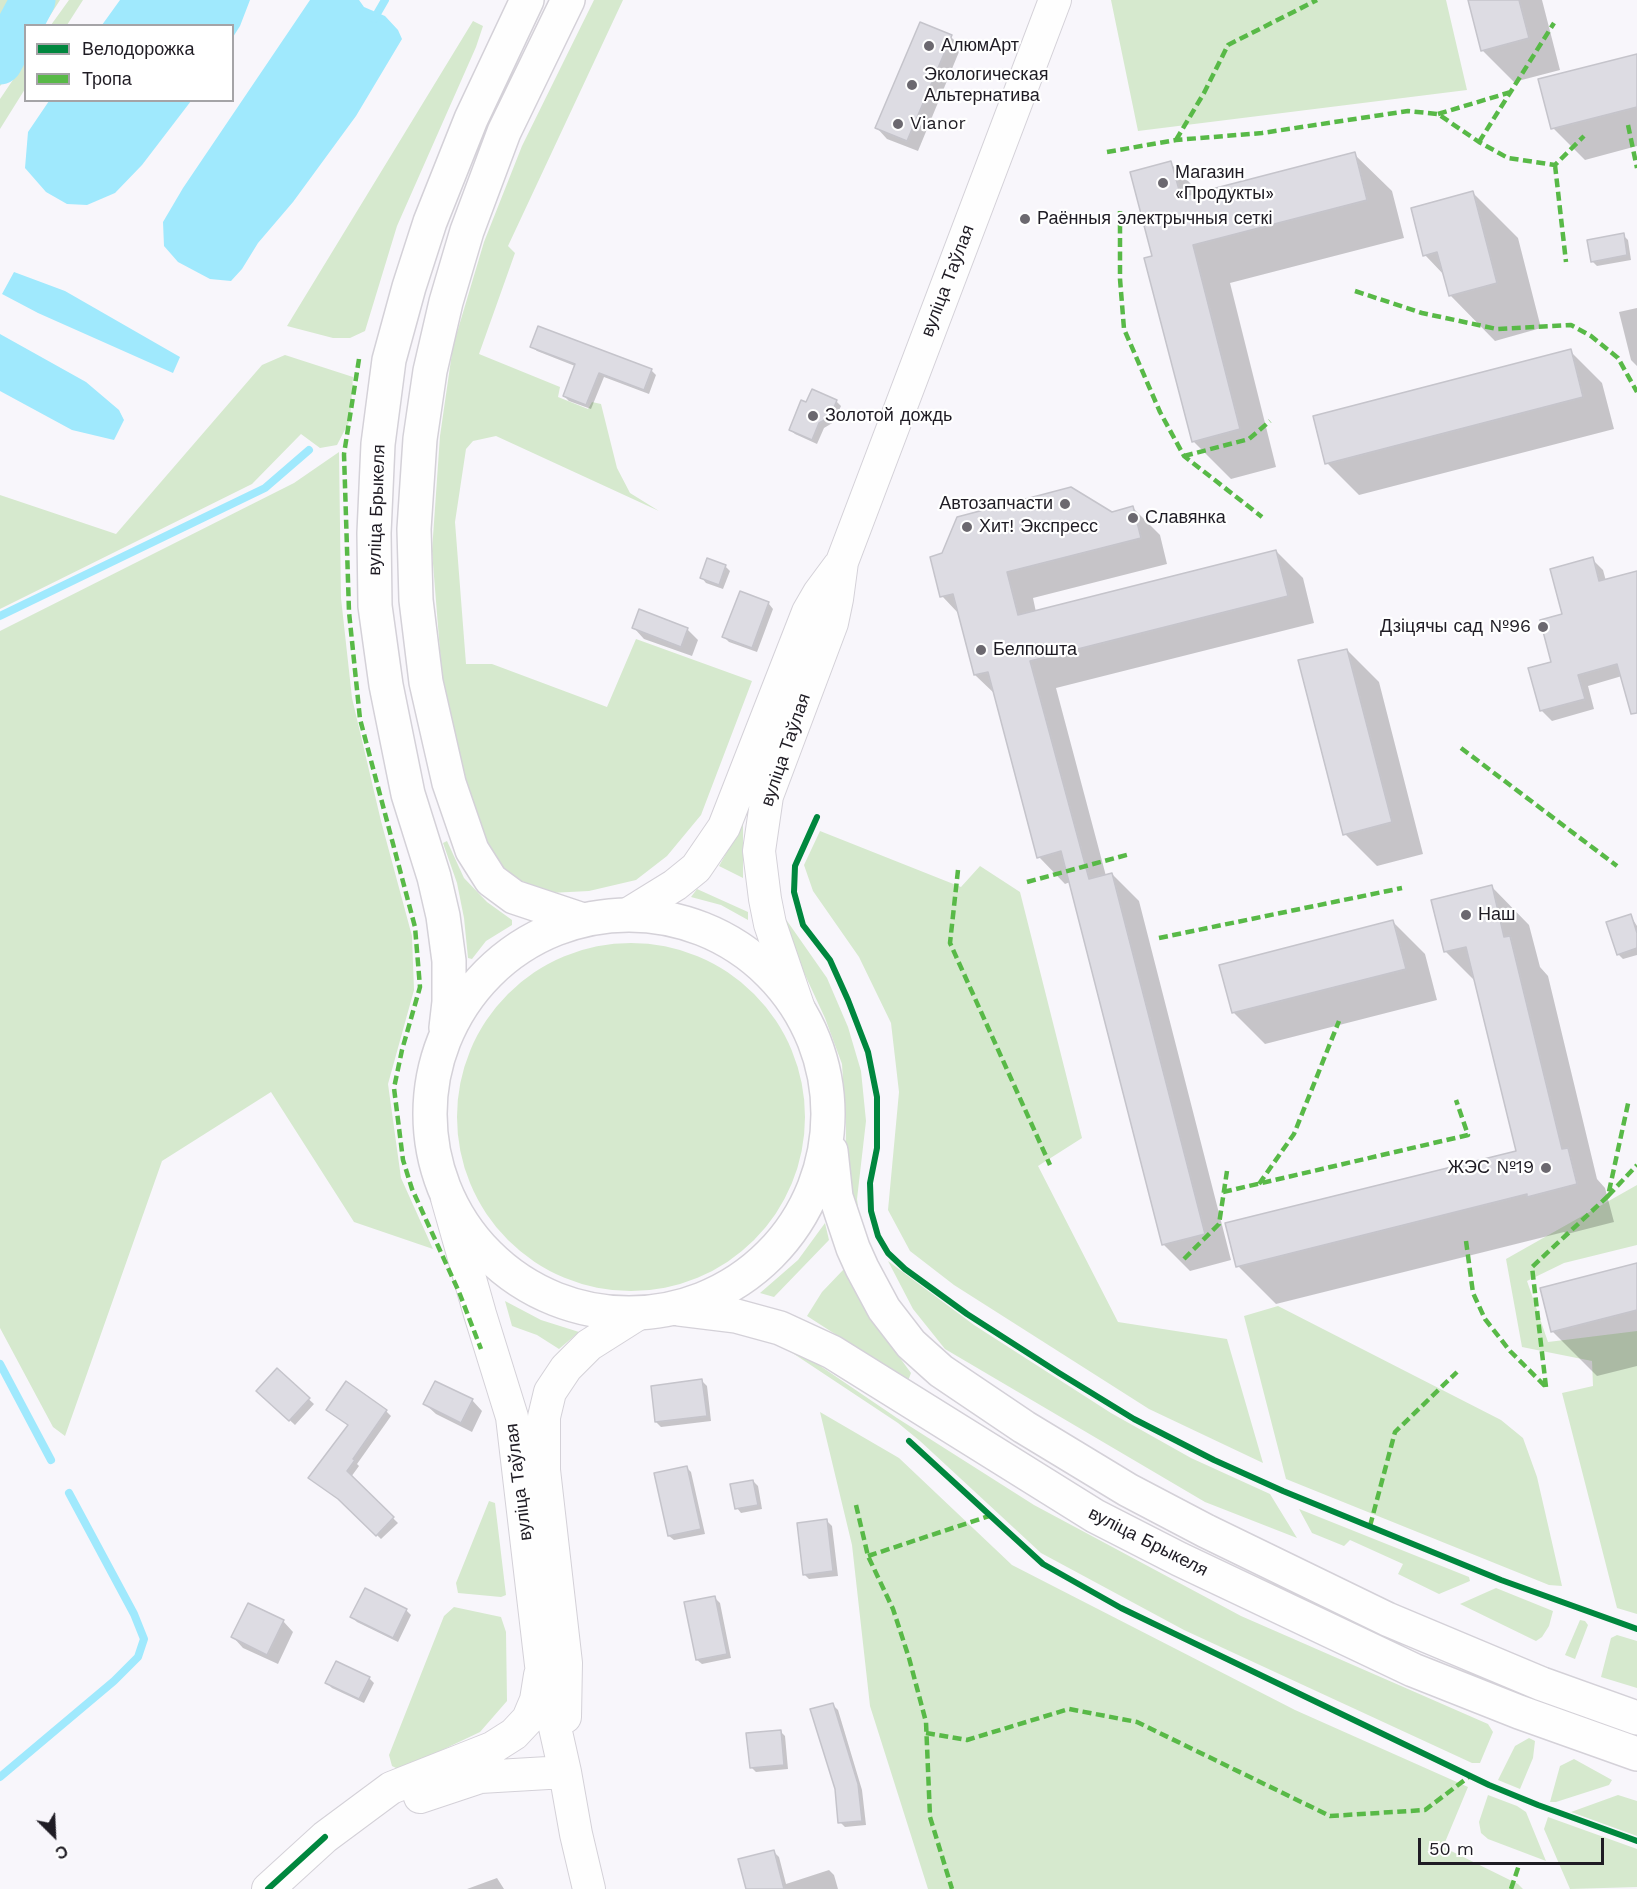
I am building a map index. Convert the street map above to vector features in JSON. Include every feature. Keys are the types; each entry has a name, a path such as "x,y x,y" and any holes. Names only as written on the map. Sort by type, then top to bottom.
{"main road":[{"name":"вуліца Брыкеля","path":"444,1038 449,1002 449,961 443,916 406,783 386,685 375,606 374,533 378,444 390,360 409,287 430,222 471,119 528,0"},
{"path":"568,0 504,132 467,231 446,302 429,371 420,439 414,529 416,600 426,682 449,783 472,850 490,880 514,897 583,920"},
{"name":"вуліца Таўлая","path":"799,1009 770,924 765,898 759,851 767,796 832,623 842,562 1054,0"},
{"name":"вуліца Таўлая","path":"628,914 675,885 696,868 724,827 808,612 842,562"},
{"path":"628,914 668,918 708,930 743,950 774,977 799,1009 817,1047 827,1088 828,1130 822,1165 810,1199 792,1230 768,1257 740,1280 709,1297 675,1308 638,1314 599,1312 561,1302 525,1285 493,1262 467,1232 447,1198 434,1159 429,1119 432,1077 444,1038 467,997 499,962 539,936 583,920 628,914"},
{"name":"вуліца Брыкеля","path":"828,1130 836,1197 853,1248 884,1309 911,1344 941,1371 1023,1427 1128,1490 1206,1531 1387,1619 1542,1684 1637,1718"},
{"name":"вуліца Таўлая","path":"447,1198 512,1417 541,1665 589,1889"},
{"name":"вуліца Брыкеля","path":"675,1308 736,1316 780,1328 832,1352 1095,1516 1179,1559 1413,1670 1637,1754"},
{"name":"вуліца Таўлая","path":"565,1772 566,1663 544,1470 544,1417 550,1392 566,1368 589,1345 638,1314"},
{"path":"268,1889 325,1837 391,1788 492,1748 514,1734 528,1719 536,1700 541,1665"},
{"path":"325,1837 440,1789 480,1777 565,1772"}],"green space":[{"path":"0,0 60,0 45,24 24,24 24,55 14,71 0,86"},
{"path":"69,0 83,0 68,24 52,24"},
{"path":"594,0 623,0 508,246 515,253 479,354 560,387 558,397 588,409 592,402 601,404 617,468 630,493 659,511 496,436 473,441 466,449 455,522 466,664 492,664 607,707 636,639 752,681 701,815 667,856 636,880 589,891 550,893 510,876 484,841 463,783 448,715 441,664 432,551 440,436 453,346 484,242 522,146"},
{"path":"1111,0 1446,0 1467,90 1138,131"},
{"path":"473,21 483,26 476,47 397,226 365,331 350,338 333,338 287,326"},
{"path":"24,63 24,91 0,129 0,99"},
{"path":"285,355 353,377 350,420 337,445 320,448 301,434 252,484 0,609 0,495 116,534 262,365"},
{"path":"339,452 341,598 352,698 381,821 412,936 414,990 388,1084 401,1178 433,1249 354,1222 271,1092 162,1161 65,1436 53,1427 0,1328 0,631 294,483"},
{"path":"743,823 743,878 719,866"},
{"path":"820,831 961,887 980,866 1020,892 1082,1138 1038,1166 1118,1322 1227,1339 1263,1463 1149,1409 954,1285 910,1251 888,1210 899,1092 891,1023 859,957 813,891 804,865"},
{"path":"447,841 464,878 487,902 512,920 512,925 486,941 472,959 468,958 464,918 457,883 443,843"},
{"path":"697,889 748,912 748,920 721,905 691,897"},
{"path":"785,918 827,978 848,1027 861,1071 866,1121 857,1199 861,1230 845,1195 846,1127 842,1064 825,1018 800,964"},
{"path":"631,943 682,950 713,963 742,982 766,1006 785,1035 798,1066 805,1117 798,1168 785,1199 766,1228 742,1252 713,1271 682,1284 631,1291 580,1284 549,1271 520,1252 496,1228 477,1199 464,1168 457,1117 464,1066 477,1035 496,1006 520,982 549,963 580,950"},
{"path":"1637,1185 1637,1245 1564,1263 1527,1281 1548,1342 1637,1331 1637,1614 1617,1608 1562,1393 1593,1386 1592,1361 1522,1347 1506,1259"},
{"path":"825,1223 829,1240 774,1297 760,1293 798,1260"},
{"path":"888,1261 974,1325 1111,1413 1191,1458 1270,1494 1297,1538 1205,1502 945,1349 913,1309"},
{"path":"844,1269 878,1328 911,1373 908,1381 807,1316 822,1292"},
{"path":"505,1301 541,1320 579,1332 559,1349 537,1335 512,1326"},
{"path":"1278,1306 1501,1420 1523,1438 1537,1477 1562,1586 1549,1585 1286,1479 1244,1316"},
{"path":"791,1352 810,1359 897,1418 1034,1505 1241,1616 1488,1724 1493,1732 1480,1763 1472,1763 1184,1630 1041,1553 898,1423"},
{"path":"820,1412 899,1458 1012,1565 1295,1710 1468,1787 1443,1847 1518,1884 1523,1889 928,1889 870,1706 852,1545"},
{"path":"489,1501 495,1503 506,1595 501,1597 458,1593 456,1583"},
{"path":"1299,1509 1469,1577 1470,1581 1439,1594 1398,1574 1403,1564 1350,1540 1344,1546 1312,1533"},
{"path":"1496,1588 1553,1611 1549,1626 1542,1637 1536,1641 1460,1604"},
{"path":"454,1607 501,1617 506,1632 507,1701 480,1732 400,1770 392,1766 389,1755 444,1616"},
{"path":"1580,1620 1585,1621 1588,1625 1575,1659 1565,1655"},
{"path":"1617,1635 1637,1641 1637,1688 1601,1677 1611,1638"},
{"path":"1529,1738 1535,1741 1533,1758 1520,1789 1498,1780 1515,1746"},
{"path":"1574,1759 1612,1780 1609,1785 1550,1802 1560,1766"},
{"path":"1488,1795 1517,1806 1526,1812 1546,1861 1488,1839 1481,1833 1479,1822"},
{"path":"1618,1795 1637,1801 1637,1836 1571,1812"},
{"path":"1548,1817 1637,1849 1637,1887 1570,1889 1544,1829"}],"water":[{"path":"120,0 250,0 234,35 234,24 103,24"},
{"path":"310,0 359,0 364,7 385,16 398,30 402,39 356,116 293,202 258,243 242,269 231,281 210,279 178,262 164,246 163,222 183,188"},
{"path":"48,102 190,102 142,165 115,193 87,205 67,204 46,192 25,168 28,132"},
{"path":"14,272 65,291 180,357 173,373 38,313 2,294"},
{"path":"0,334 86,382 119,410 124,420 114,440 72,430 0,391"}],"building":[{"path":"1468,0 1519,0 1529,38 1481,51"},
{"path":"920,22 952,35 907,141 875,128"},
{"path":"1637,54 1637,107 1551,129 1538,79"},
{"path":"1355,152 1367,200 1193,245 1240,429 1192,442 1144,258 1152,256 1130,172 1171,161 1181,197"},
{"path":"1473,191 1497,283 1449,296 1437,252 1423,256 1411,208"},
{"path":"1624,233 1627,255 1591,262 1587,240"},
{"path":"538,326 652,369 644,390 599,373 586,405 563,396 575,364 530,347"},
{"path":"1571,349 1583,397 1325,464 1313,416"},
{"path":"812,389 837,400 830,417 819,423 812,440 789,430 801,400 806,402"},
{"path":"1071,487 1112,512 1133,506 1141,538 1007,572 1018,615 1276,550 1288,596 1030,661 1089,879 1112,873 1205,1234 1162,1245 1061,851 1037,858 988,672 974,675 953,594 940,597 930,557 942,553 957,517"},
{"path":"1593,557 1599,581 1637,571 1637,713 1631,714 1617,664 1578,675 1585,699 1540,711 1528,668 1551,662 1540,620 1562,614 1550,569"},
{"path":"707,558 726,565 719,585 700,578"},
{"path":"740,591 769,602 752,648 722,637"},
{"path":"639,609 688,628 681,647 632,628"},
{"path":"1347,649 1392,822 1343,835 1298,660"},
{"path":"1492,885 1504,937 1510,936 1562,1149 1568,1148 1577,1184 1527,1197 1527,1194 1236,1267 1225,1223 1516,1151 1466,947 1444,952 1431,900"},
{"path":"1631,914 1637,933 1637,948 1617,955 1606,922"},
{"path":"1393,920 1406,969 1232,1013 1219,965"},
{"path":"1637,1263 1637,1310 1551,1332 1540,1288"},
{"path":"277,1368 310,1398 289,1421 256,1391"},
{"path":"702,1379 707,1416 655,1422 651,1386"},
{"path":"346,1381 387,1410 347,1471 394,1517 376,1536 338,1499 308,1478 348,1425 326,1410"},
{"path":"435,1381 473,1399 461,1423 423,1404"},
{"path":"687,1466 701,1529 668,1536 654,1473"},
{"path":"753,1480 758,1505 735,1509 730,1484"},
{"path":"827,1519 833,1571 803,1575 797,1523"},
{"path":"365,1588 407,1609 393,1638 350,1617"},
{"path":"715,1596 727,1654 696,1660 684,1602"},
{"path":"248,1603 284,1620 267,1655 231,1637"},
{"path":"336,1661 370,1677 359,1699 325,1683"},
{"path":"833,1703 858,1784 862,1821 838,1823 835,1789 810,1709"},
{"path":"781,1730 784,1765 750,1768 746,1733"},
{"path":"774,1850 784,1889 746,1889 738,1859"}],"waterway":[{"path":"0,62 33,0"},
{"path":"374,19 385,0"},
{"path":"0,616 265,488 309,450"},
{"path":"0,1364 51,1460"},
{"path":"0,1777 114,1681 138,1657 144,1639 134,1614 69,1493"}],"marked path":[{"path":"1176,140 1204,93 1228,45 1317,0"},
{"path":"1479,142 1554,23"},
{"path":"1438,114 1511,92"},
{"path":"1107,152 1176,140 1262,133 1408,111 1438,114 1479,142 1508,158 1555,165 1584,136"},
{"path":"1628,125 1637,168"},
{"path":"1555,165 1566,262"},
{"path":"1120,211 1120,279 1124,329 1160,412 1184,456 1262,517"},
{"path":"1355,291 1422,313 1497,329 1571,325 1591,336 1618,358 1637,392"},
{"path":"359,359 344,454 349,612 360,719 415,927 420,987 394,1088 403,1160 412,1189 459,1292 481,1349"},
{"path":"1184,456 1249,439 1270,421"},
{"path":"1461,748 1617,866"},
{"path":"1027,882 1130,854"},
{"path":"958,870 950,943 1050,1165"},
{"path":"1159,938 1402,888"},
{"path":"1259,1184 1294,1134 1339,1021"},
{"path":"1546,1387 1532,1267 1608,1196 1629,1099"},
{"path":"1223,1192 1468,1135 1456,1100"},
{"path":"1608,1196 1637,1165"},
{"path":"1184,1259 1219,1224 1227,1171"},
{"path":"1466,1241 1473,1293 1485,1319 1510,1351 1546,1387"},
{"path":"1370,1526 1395,1432 1457,1372"},
{"path":"856,1505 868,1556 893,1609 926,1722 930,1817 952,1889"},
{"path":"868,1556 989,1516"},
{"path":"926,1733 967,1740 1069,1709 1137,1722 1330,1816 1425,1810 1470,1776"},
{"path":"1511,1889 1519,1865"}],"cycle path":[{"path":"817,817 795,866 794,892 803,925 830,960 868,1052 877,1097 877,1148 870,1183 871,1211 878,1236 888,1253 905,1269 967,1314 1059,1373 1134,1419 1214,1460 1283,1491 1501,1580 1637,1629"},
{"path":"909,1441 1043,1564 1121,1608 1489,1785 1637,1841"},
{"path":"268,1889 325,1837"}],"place":[{"name":"АлюмАрт","path":"929,46"},
{"name":"Экологическая Альтернатива","path":"912,85"},
{"name":"Vianor","path":"898,124"},
{"name":"Магазин «Продукты»","path":"1163,183"},
{"name":"Раённыя электрычныя сеткі","path":"1025,219"},
{"name":"Золотой дождь","path":"813,416"},
{"name":"Автозапчасти","path":"1065,504"},
{"name":"Славянка","path":"1133,518"},
{"name":"Хит! Экспресс","path":"967,527"},
{"name":"Дзіцячы сад №96","path":"1543,627"},
{"name":"Белпошта","path":"981,650"},
{"name":"Наш","path":"1466,915"},
{"name":"ЖЭС №19","path":"1546,1168"}]}
